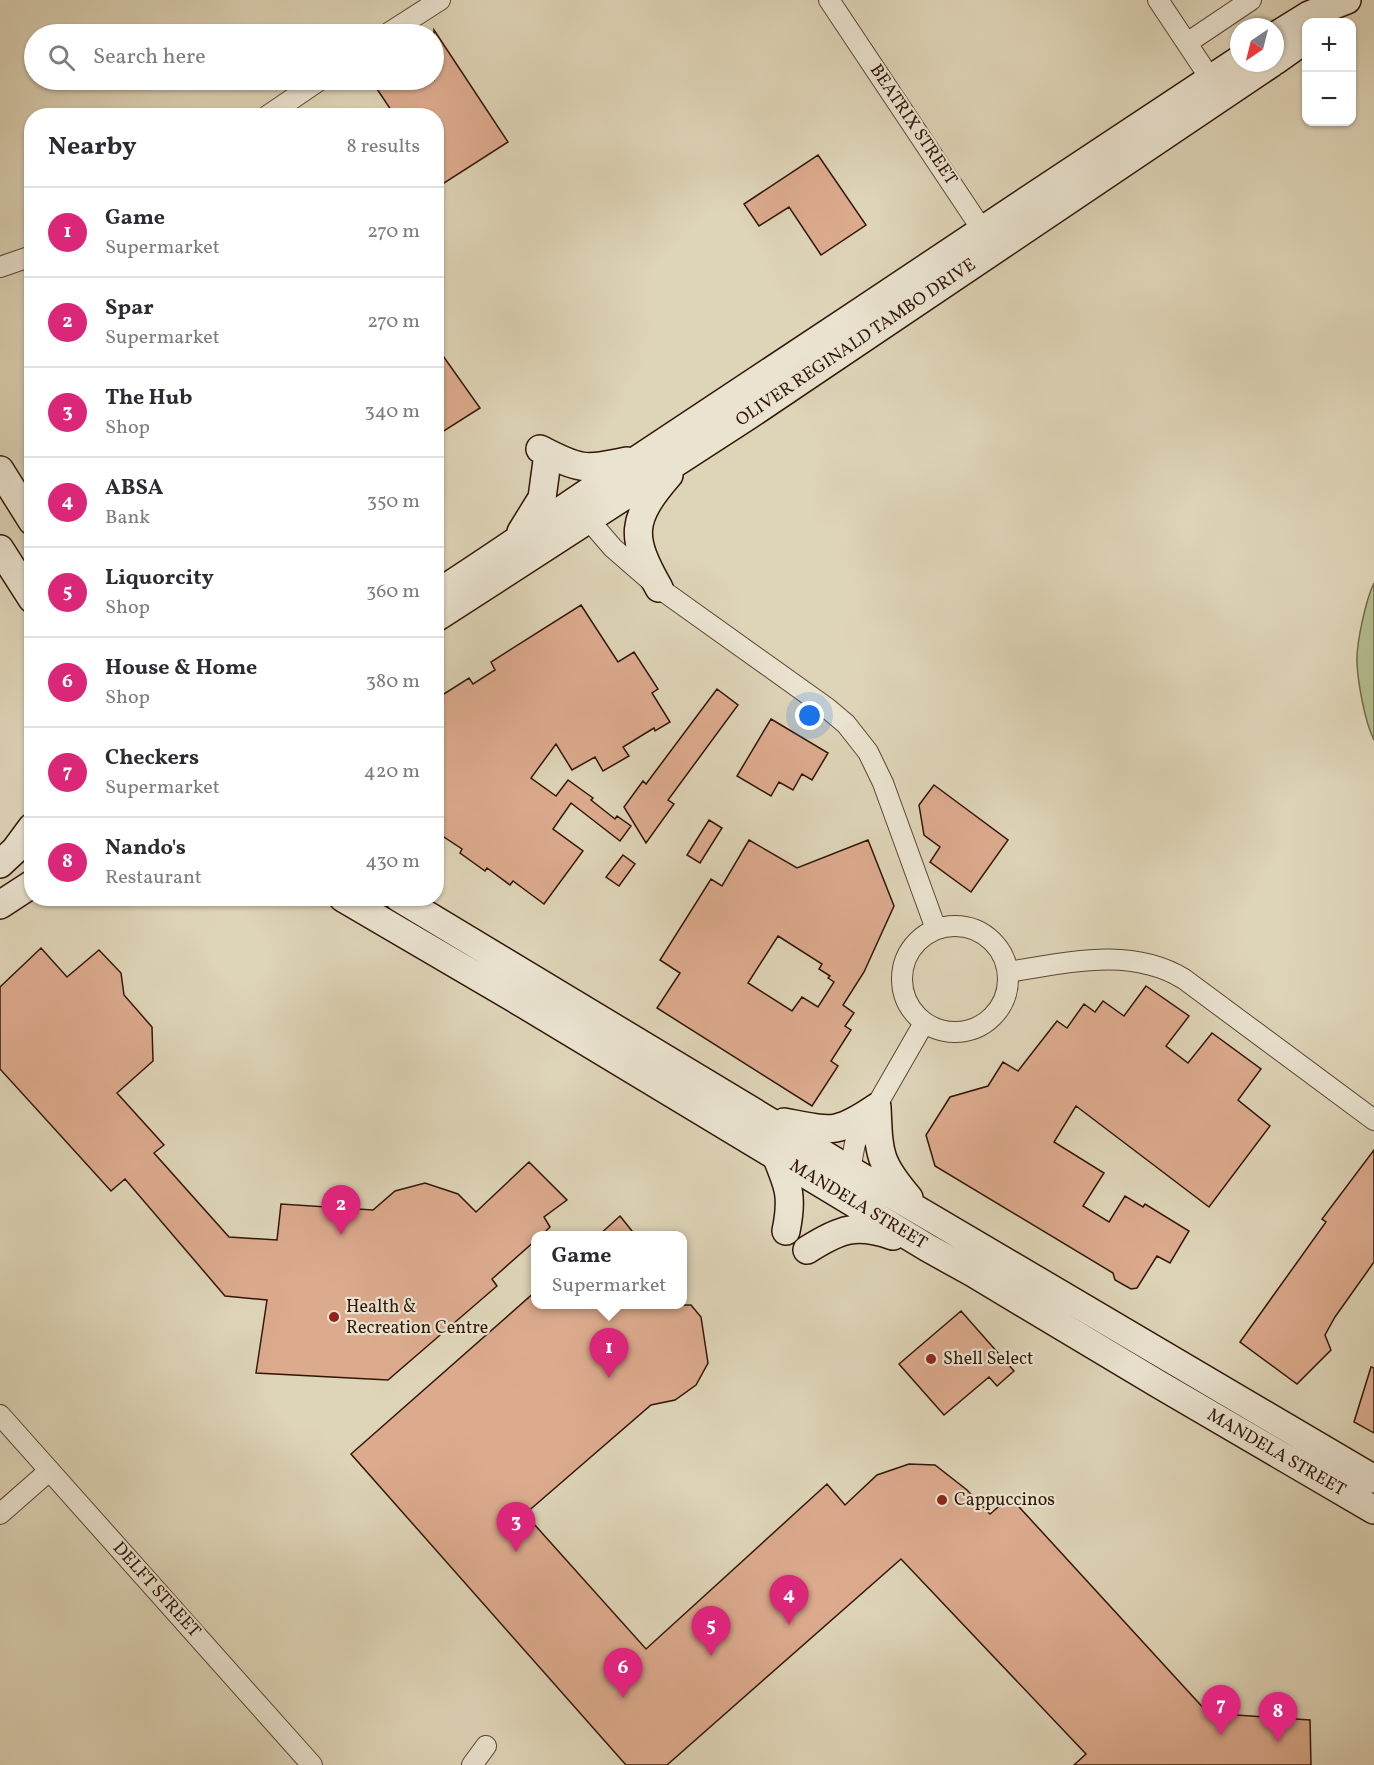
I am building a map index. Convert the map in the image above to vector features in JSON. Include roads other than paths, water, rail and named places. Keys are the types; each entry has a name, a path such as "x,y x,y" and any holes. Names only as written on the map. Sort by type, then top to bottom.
{"main road":[{"path":"1331,18 1346,1"},
{"path":"1284,30 1309,15 1346,1"},
{"name":"OLIVER REGINALD TAMBO DRIVE","path":"1284,55 1302,42"},
{"name":"OLIVER REGINALD TAMBO DRIVE","path":"1216,88 1230,71"},
{"name":"OLIVER REGINALD TAMBO DRIVE","path":"444,589 510,547 686,456 990,241 1216,88 1252,72"},
{"name":"OLIVER REGINALD TAMBO DRIVE","path":"444,612 581,511 637,459 990,241"},
{"path":"510,547 542,498 543,455 584,468 637,459"},
{"path":"659,588 641,551 639,522 654,492 686,456"},
{"path":"0,470 24,508"},
{"path":"0,549 24,586"},
{"path":"0,864 24,838"},
{"path":"0,879 24,863"},
{"path":"0,905 24,889"},
{"name":"MANDELA STREET","path":"355,906 444,956 928,1248 1374,1510"},
{"name":"MANDELA STREET","path":"411,906 1374,1479"},
{"path":"420,906 441,925"},
{"path":"768,1120 837,1129 855,1122 877,1107"},
{"path":"877,1107 879,1144 884,1165 921,1211"},
{"path":"776,1155 790,1196 786,1231"},
{"path":"807,1250 828,1236 858,1228 882,1232 928,1248"}],"street":[{"path":"403,24 440,0"},
{"name":"BEATRIX STREET","path":"829,0 990,241"},
{"path":"1158,0 1216,88"},
{"path":"1187,43 1251,0"},
{"path":"279,108 305,90"},
{"path":"0,267 24,259"},
{"path":"581,511 619,553 659,588 827,708 857,736 868,752 883,783 936,929"},
{"path":"955,926 974,930 990,939 1002,954 1008,972 1008,985 1003,1003 981,1026 954,1033 938,1030 924,1023 912,1010 904,994 902,978 904,963 911,948 922,937 936,929 955,926"},
{"path":"1008,972 1112,958 1137,961 1171,970 1374,1120"},
{"path":"826,1187 877,1107 924,1023"},
{"name":"DELFT STREET","path":"0,1415 312,1765"},
{"path":"0,1514 49,1471"},
{"path":"472,1765 486,1746"}],"place":[{"name":"Spar","path":"341,1235"},
{"name":"Health & Recreation Centre","path":"334,1317"},
{"name":"Shell Select","path":"931,1359"},
{"name":"Game","path":"609,1378"},
{"name":"Cappuccinos","path":"942,1500"},
{"name":"The Hub","path":"516,1552"},
{"name":"ABSA","path":"789,1625"},
{"name":"Liquorcity","path":"711,1656"},
{"name":"House & Home","path":"623,1698"},
{"name":"Checkers","path":"1221,1735"},
{"name":"Nando's","path":"1278,1742"}]}
